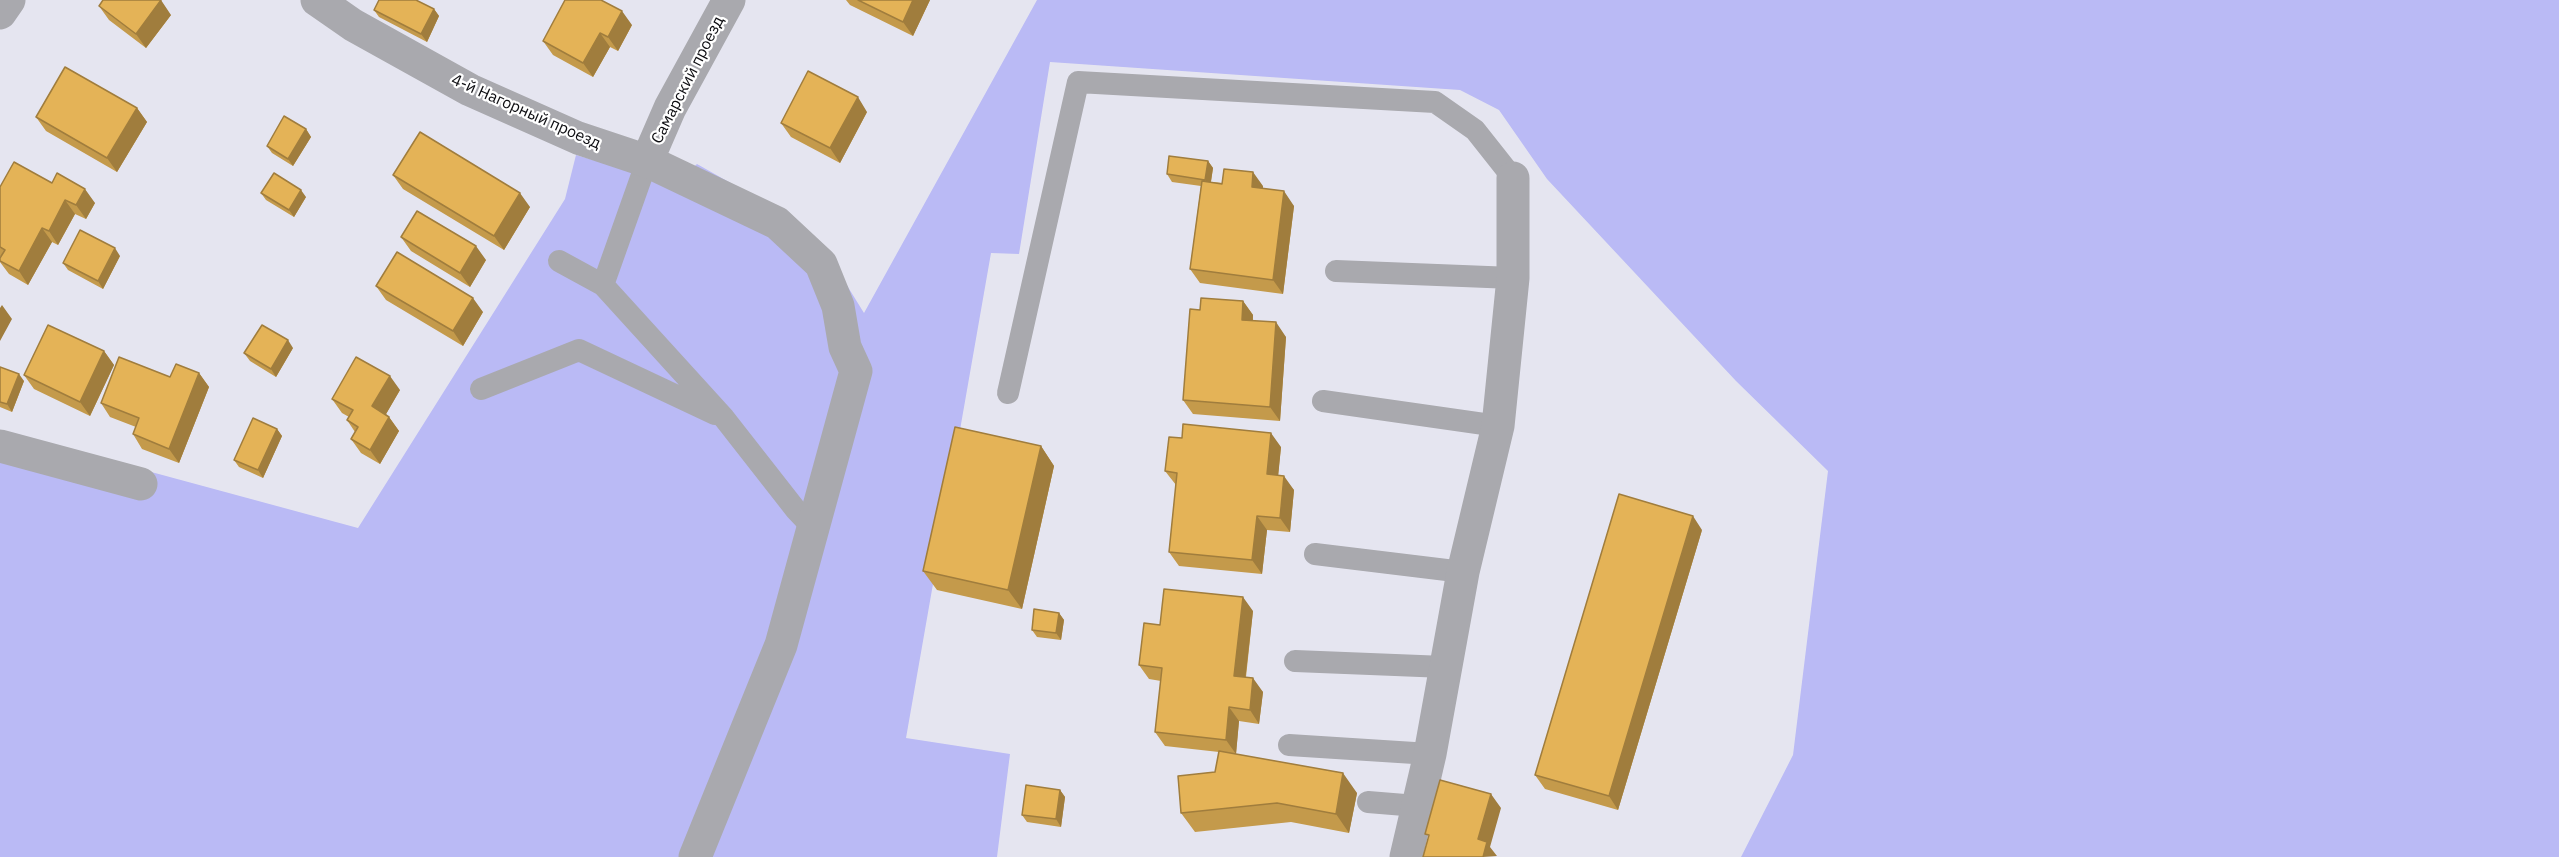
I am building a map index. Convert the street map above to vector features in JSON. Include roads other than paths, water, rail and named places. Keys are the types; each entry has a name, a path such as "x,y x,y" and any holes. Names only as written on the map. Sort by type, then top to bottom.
{"street":[{"path":"0,13 9,0"},
{"name":"4-й Нагорный проезд","path":"317,0 353,25 470,90 578,138 647,161 777,224 821,264 838,306 845,347 856,371 781,645 695,857"},
{"name":"Самарский проезд","path":"647,161 670,108 729,0"},
{"path":"1406,857 1430,754 1463,573 1498,426 1513,278 1513,178"},
{"path":"0,446 141,484"}],"lane":[{"path":"1008,393 1078,82 1435,102 1475,130 1513,178"},
{"path":"603,285 647,161"},
{"path":"559,261 603,285 724,418 796,510 814,529"},
{"path":"1336,271 1513,278"},
{"path":"481,389 579,350 724,418"},
{"path":"1323,401 1498,426"},
{"path":"1315,554 1463,573"},
{"path":"1295,661 1445,667"},
{"path":"1289,745 1430,754"},
{"path":"1368,802 1417,806"}]}
